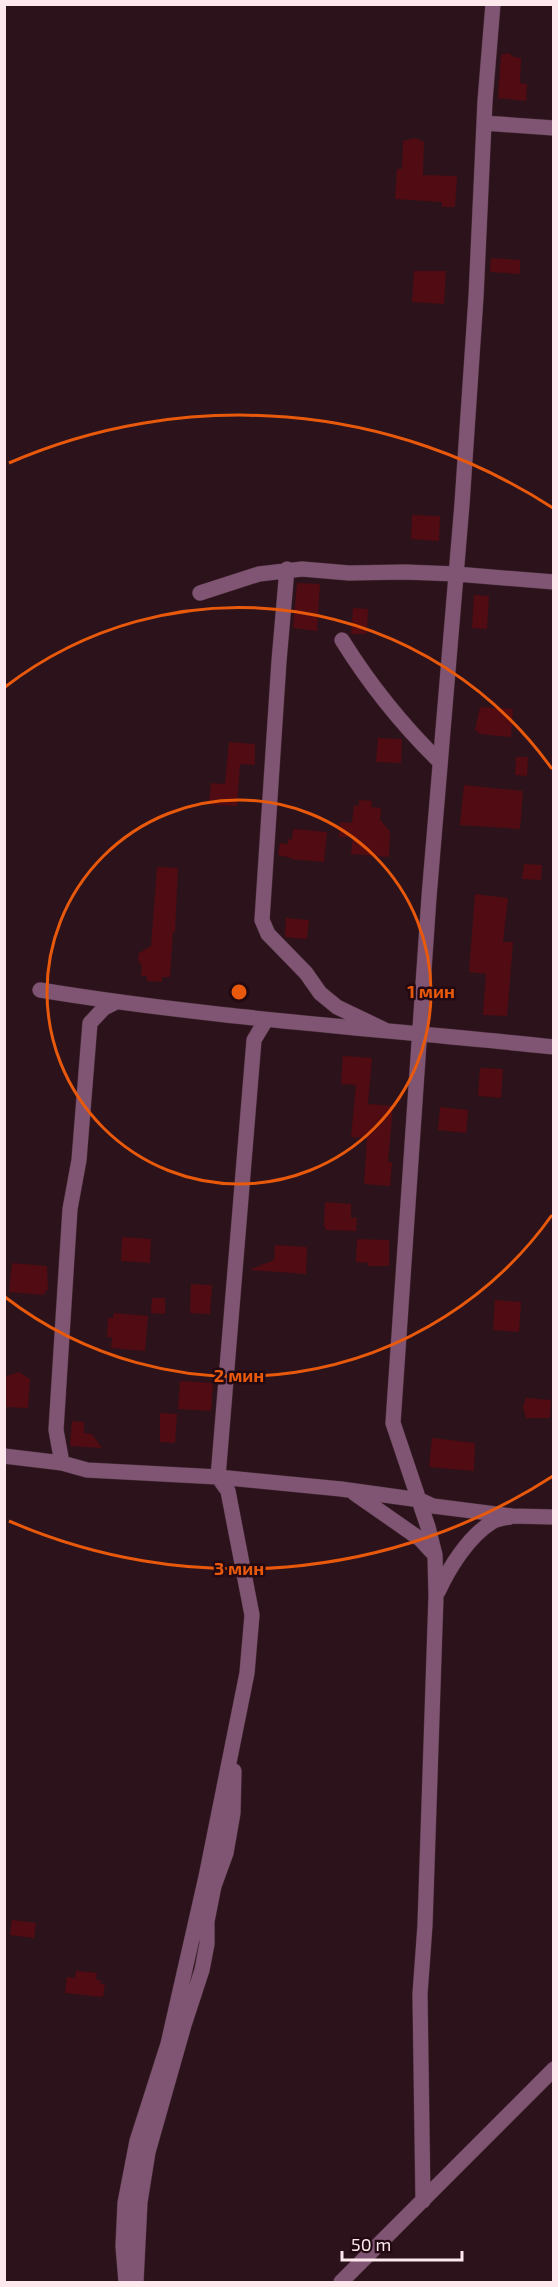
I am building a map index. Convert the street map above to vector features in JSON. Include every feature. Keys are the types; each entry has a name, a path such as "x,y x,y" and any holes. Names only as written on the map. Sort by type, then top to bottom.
{"street":[{"path":"423,2201 420,1995 425,1924 436,1596 435,1555 420,1500 393,1423 476,297 484,123 493,4"},
{"path":"484,123 554,128"},
{"path":"287,569 262,920 268,934 306,973 320,993 338,1007 385,1030"},
{"path":"200,593 259,574 287,569 349,573 456,574 554,582"},
{"path":"342,640 391,710 440,762"},
{"path":"40,990 114,1002 266,1020 554,1047"},
{"path":"62,1463 56,1430 69,1209 79,1160 90,1023 104,1008 114,1002"},
{"path":"126,2283 123,2246 125,2203 136,2141 168,2044 206,1877 247,1673 252,1615 228,1491 218,1477 254,1040 266,1020"},
{"path":"4,1456 62,1463 87,1470 218,1477 420,1500 433,1506 512,1516 554,1517"},
{"path":"351,1491 420,1539 435,1555"},
{"path":"436,1596 446,1575 472,1540 492,1521 512,1516"},
{"path":"136,2283 140,2202 148,2152 202,1970 207,1944 207,1921 214,1886 226,1853 231,1823 234,1776 232,1750"},
{"path":"341,2283 554,2069"}],"building":[{"path":"508,53 521,58 520,83 527,84 526,101 498,98 501,55"},
{"path":"415,138 424,142 423,175 457,176 455,207 442,207 442,202 395,199 397,169 402,169 403,141"},
{"path":"491,258 520,260 520,274 490,272"},
{"path":"414,271 446,271 444,304 412,302"},
{"path":"412,515 440,516 439,541 411,539"},
{"path":"297,583 320,584 317,631 293,628"},
{"path":"474,595 489,596 487,629 472,628"},
{"path":"353,608 368,609 367,634 351,634"},
{"path":"480,707 513,709 511,737 480,734 475,730"},
{"path":"378,738 402,739 401,763 376,762"},
{"path":"229,742 255,744 255,765 240,764 237,806 209,804 211,783 225,784"},
{"path":"516,757 528,757 527,776 515,775"},
{"path":"464,785 523,791 520,829 460,825"},
{"path":"359,800 372,801 371,807 381,808 380,820 389,830 390,835 389,857 351,854 353,837 339,837 340,822 352,823 354,805 359,806"},
{"path":"293,829 327,832 324,862 291,859 278,855 280,843 288,844 288,839 292,840"},
{"path":"524,864 542,865 541,880 522,879"},
{"path":"157,867 178,868 170,977 162,977 162,982 147,981 147,976 141,976 142,966 138,960 139,953 151,946"},
{"path":"475,894 508,898 503,942 513,942 507,1016 483,1015 486,974 469,972"},
{"path":"286,918 309,920 307,939 285,937"},
{"path":"343,1056 372,1058 368,1104 393,1106 388,1162 392,1162 390,1186 364,1184 367,1138 351,1137 356,1085 341,1084"},
{"path":"480,1068 503,1069 501,1098 478,1096"},
{"path":"440,1107 468,1110 466,1133 438,1130"},
{"path":"325,1202 351,1204 351,1218 357,1218 356,1231 326,1230 324,1225"},
{"path":"122,1237 151,1239 150,1263 121,1261"},
{"path":"357,1239 389,1240 389,1266 368,1266 368,1263 356,1262"},
{"path":"275,1245 307,1247 306,1274 249,1270 274,1260"},
{"path":"12,1263 47,1266 48,1289 43,1295 9,1292"},
{"path":"191,1284 212,1285 210,1314 190,1313"},
{"path":"152,1298 165,1298 165,1314 151,1313"},
{"path":"495,1300 521,1302 519,1332 493,1330"},
{"path":"114,1313 148,1316 145,1351 111,1348 112,1337 107,1337 108,1318 113,1318"},
{"path":"19,1372 30,1379 28,1408 4,1407 4,1377"},
{"path":"180,1381 213,1383 211,1411 178,1409"},
{"path":"526,1398 551,1400 550,1418 526,1418 523,1406"},
{"path":"160,1413 177,1414 175,1443 160,1442"},
{"path":"72,1421 84,1422 84,1433 92,1434 102,1448 70,1446"},
{"path":"432,1438 475,1443 474,1471 429,1467"},
{"path":"12,1920 36,1923 34,1938 10,1935"},
{"path":"76,1971 97,1973 96,1980 101,1980 100,1984 105,1984 103,1997 65,1993 67,1977 75,1978"}]}
